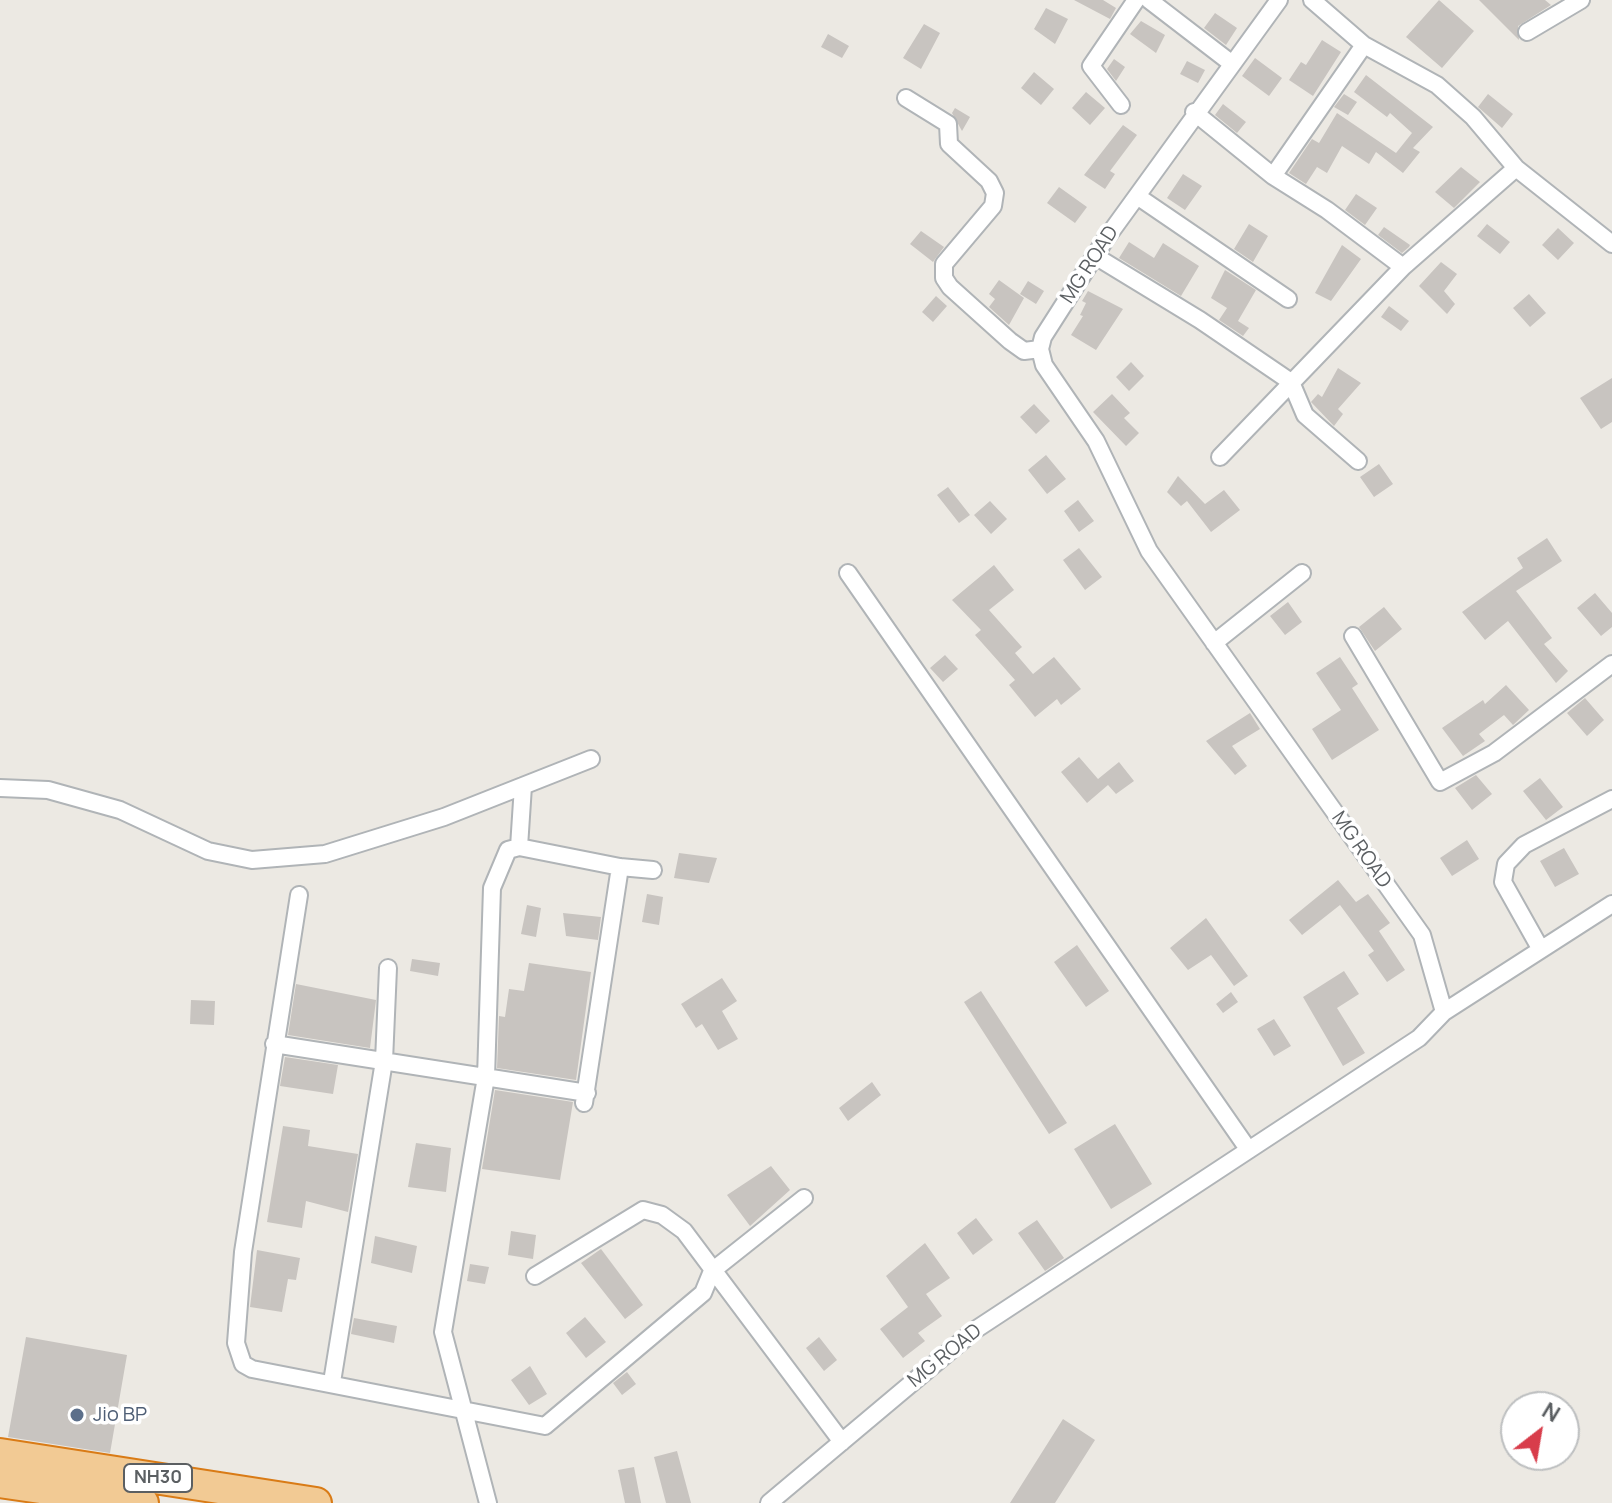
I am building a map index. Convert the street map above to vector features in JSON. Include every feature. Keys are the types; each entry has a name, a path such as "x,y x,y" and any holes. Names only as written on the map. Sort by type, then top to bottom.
{"highway":[{"name":"NH30","path":"0,1454 316,1503"},
{"name":"NH30","path":"0,1482 143,1503"}],"street":[{"path":"1121,105 1091,66 1136,0"},
{"path":"1149,0 1231,63"},
{"name":"MG ROAD","path":"769,1503 975,1330 1419,1038 1444,1012 1422,935 1149,551 1096,441 1044,365 1040,349 1043,337 1095,256 1194,112 1279,0"},
{"path":"1312,0 1364,45 1437,85 1473,117 1516,168 1612,244"},
{"path":"1527,32 1581,0"},
{"path":"1273,176 1364,45"},
{"path":"906,98 948,124 949,144 989,181 995,193 993,206 944,264 944,278 1010,341 1024,351 1040,349"},
{"path":"1194,112 1273,176 1327,210 1403,267"},
{"path":"1220,457 1403,267 1516,168"},
{"path":"1137,196 1288,299"},
{"path":"1095,256 1200,320 1291,382 1301,399 1305,415 1358,461"},
{"path":"848,573 1248,1149"},
{"path":"1214,643 1302,573"},
{"path":"1353,636 1440,782 1494,753 1612,664"},
{"path":"0,788 48,790 120,810 208,851 252,860 325,854 444,817 591,759"},
{"path":"519,847 523,786"},
{"path":"1540,948 1503,882 1506,864 1524,845 1612,799"},
{"path":"488,1503 481,1463 463,1411 443,1332 486,1077 492,888 508,850 519,847 620,867 653,870"},
{"path":"274,1044 486,1077 586,1098 620,867"},
{"path":"299,895 243,1252 236,1343 243,1364 252,1369 332,1382 545,1426 703,1293 712,1271 804,1198"},
{"path":"1444,1012 1612,904"},
{"path":"332,1382 384,1061 388,968"},
{"path":"535,1276 643,1210 662,1215 684,1231 842,1442"}],"building":[{"path":"1074,0 1103,0 1116,8 1110,19"},
{"path":"1439,0 1474,31 1442,68 1406,37"},
{"path":"1479,0 1545,0 1551,5 1518,26 1519,40"},
{"path":"1046,8 1068,19 1055,44 1034,29"},
{"path":"1215,13 1237,28 1226,45 1204,28"},
{"path":"1141,21 1165,35 1156,53 1130,34"},
{"path":"924,24 940,33 921,69 903,58"},
{"path":"828,34 849,46 842,58 821,47"},
{"path":"1322,40 1341,52 1313,96 1289,80 1301,62 1306,65"},
{"path":"1255,58 1282,78 1269,96 1242,76"},
{"path":"1114,59 1125,67 1116,81 1107,69"},
{"path":"1187,61 1205,70 1198,83 1180,74"},
{"path":"1034,72 1054,89 1041,105 1021,88"},
{"path":"1366,75 1433,127 1413,148 1420,152 1403,173 1376,152 1369,164 1342,146 1327,173 1317,167 1306,184 1289,173 1312,139 1319,143 1337,113 1396,153 1412,133 1390,113 1387,117 1354,92"},
{"path":"1086,92 1105,108 1090,125 1072,108"},
{"path":"1344,94 1357,102 1348,115 1334,107"},
{"path":"1488,94 1513,114 1502,128 1478,107"},
{"path":"1223,104 1246,122 1237,133 1215,115"},
{"path":"955,108 970,117 962,131 952,113"},
{"path":"1123,125 1137,135 1110,171 1115,174 1105,189 1084,175"},
{"path":"1461,167 1480,182 1454,208 1435,192"},
{"path":"1183,174 1202,186 1185,210 1167,198"},
{"path":"1059,187 1087,207 1075,223 1047,203"},
{"path":"1356,194 1377,208 1365,225 1345,210"},
{"path":"1249,224 1268,236 1253,262 1234,249"},
{"path":"1487,224 1510,242 1500,254 1477,236"},
{"path":"1384,227 1409,247 1402,253 1378,235"},
{"path":"1558,228 1574,243 1558,260 1542,245"},
{"path":"921,231 944,247 933,262 910,244"},
{"path":"1129,242 1154,258 1163,243 1199,266 1181,296 1119,258"},
{"path":"1342,245 1361,259 1331,301 1315,293"},
{"path":"1441,262 1457,274 1444,291 1455,304 1447,314 1419,286"},
{"path":"1225,270 1256,290 1238,321 1249,328 1243,336 1219,320 1227,308 1211,298"},
{"path":"999,280 1024,298 1009,325 989,307 995,299 989,294"},
{"path":"1028,281 1044,291 1036,304 1020,294"},
{"path":"1088,291 1123,309 1096,350 1071,335 1083,316 1080,315 1086,303 1082,301"},
{"path":"1529,294 1546,313 1530,327 1513,308"},
{"path":"936,296 947,306 933,322 922,312"},
{"path":"1389,306 1409,321 1401,331 1381,317"},
{"path":"1131,362 1144,376 1129,391 1116,377"},
{"path":"1338,368 1361,383 1338,409 1343,414 1334,426 1311,402 1318,394 1322,397"},
{"path":"1612,378 1612,422 1601,429 1580,398"},
{"path":"1112,394 1130,413 1124,418 1139,433 1126,446 1093,412"},
{"path":"1034,404 1050,421 1036,434 1020,417"},
{"path":"1046,455 1066,479 1047,494 1028,470"},
{"path":"1379,464 1393,484 1374,497 1360,477"},
{"path":"1178,476 1205,504 1224,490 1240,510 1211,532 1187,501 1181,506 1167,492"},
{"path":"948,487 970,515 959,523 937,495"},
{"path":"1078,500 1094,521 1079,532 1064,511"},
{"path":"990,501 1007,519 991,534 974,515"},
{"path":"1547,538 1562,561 1516,591 1552,638 1544,644 1568,671 1556,683 1508,621 1485,640 1462,612 1523,568 1517,558"},
{"path":"1079,548 1102,577 1085,590 1063,560"},
{"path":"994,565 1014,590 989,610 1022,647 1015,653 1033,674 1054,657 1081,689 1061,705 1057,699 1035,717 1009,685 1015,680 975,635 981,630 952,600"},
{"path":"1595,593 1612,613 1612,627 1601,636 1577,608"},
{"path":"1288,602 1302,622 1285,635 1270,616"},
{"path":"1384,607 1402,629 1375,651 1359,627"},
{"path":"945,655 958,669 943,682 930,668"},
{"path":"1340,657 1358,684 1352,688 1379,730 1332,760 1312,729 1341,710 1316,673"},
{"path":"1506,685 1529,710 1513,725 1504,715 1479,734 1485,741 1463,756 1442,728 1483,700 1485,704"},
{"path":"1585,698 1604,720 1587,736 1567,713"},
{"path":"1250,713 1260,729 1232,746 1247,766 1235,775 1206,741"},
{"path":"1079,757 1098,779 1119,762 1134,781 1116,794 1108,785 1087,803 1061,772"},
{"path":"1476,775 1492,794 1472,810 1455,788"},
{"path":"1540,778 1563,807 1546,820 1523,791"},
{"path":"1467,840 1479,859 1452,876 1440,858"},
{"path":"1564,848 1579,874 1555,887 1540,861"},
{"path":"679,853 717,858 709,883 674,878"},
{"path":"1338,880 1356,902 1368,894 1390,923 1379,931 1405,970 1387,982 1368,955 1374,951 1340,905 1302,935 1289,920"},
{"path":"647,894 663,897 659,925 642,922"},
{"path":"527,905 541,908 536,937 521,934"},
{"path":"563,913 601,917 598,940 566,936"},
{"path":"1206,918 1248,976 1234,986 1211,955 1188,970 1170,948"},
{"path":"1077,945 1109,991 1086,1007 1054,962"},
{"path":"412,959 440,963 438,976 410,971"},
{"path":"529,963 591,972 576,1080 497,1068 499,1016 505,1017 509,989 524,991"},
{"path":"1344,971 1359,994 1337,1008 1365,1053 1343,1066 1303,997"},
{"path":"722,978 737,1001 722,1011 738,1039 718,1050 702,1024 696,1028 681,1004"},
{"path":"296,984 376,1000 370,1048 288,1035"},
{"path":"981,991 1067,1123 1049,1134 964,1002"},
{"path":"1231,992 1238,1002 1223,1013 1216,1004"},
{"path":"191,1000 215,1001 214,1025 190,1024"},
{"path":"1274,1019 1291,1046 1274,1056 1257,1029"},
{"path":"285,1057 338,1065 333,1094 280,1086"},
{"path":"872,1082 881,1095 848,1121 839,1108"},
{"path":"495,1090 573,1102 560,1180 482,1169"},
{"path":"1115,1124 1152,1184 1111,1209 1074,1149"},
{"path":"283,1126 310,1130 308,1146 358,1154 348,1212 306,1201 302,1228 267,1222"},
{"path":"416,1143 451,1148 446,1192 408,1187"},
{"path":"771,1166 790,1190 750,1226 727,1195"},
{"path":"976,1218 993,1240 973,1255 957,1233"},
{"path":"1037,1220 1064,1258 1045,1271 1018,1233"},
{"path":"511,1231 536,1235 533,1259 508,1255"},
{"path":"375,1236 417,1246 412,1273 371,1263"},
{"path":"925,1243 950,1278 926,1294 942,1316 918,1333 925,1341 903,1358 880,1329 908,1307 886,1276"},
{"path":"601,1249 643,1305 625,1319 581,1263"},
{"path":"257,1250 300,1258 296,1280 288,1279 282,1312 250,1307"},
{"path":"470,1264 489,1267 485,1284 467,1281"},
{"path":"585,1317 606,1342 586,1358 566,1333"},
{"path":"354,1318 397,1326 394,1343 351,1334"},
{"path":"26,1337 127,1355 110,1453 8,1437"},
{"path":"819,1337 837,1360 824,1371 806,1348"},
{"path":"530,1366 547,1394 529,1405 511,1380"},
{"path":"627,1372 636,1384 622,1395 613,1383"},
{"path":"1063,1419 1095,1440 1055,1503 1010,1503"},
{"path":"677,1451 691,1503 666,1503 654,1457"},
{"path":"634,1467 641,1503 625,1503 618,1470"}],"place":[{"name":"Jio BP","path":"77,1415"}]}
